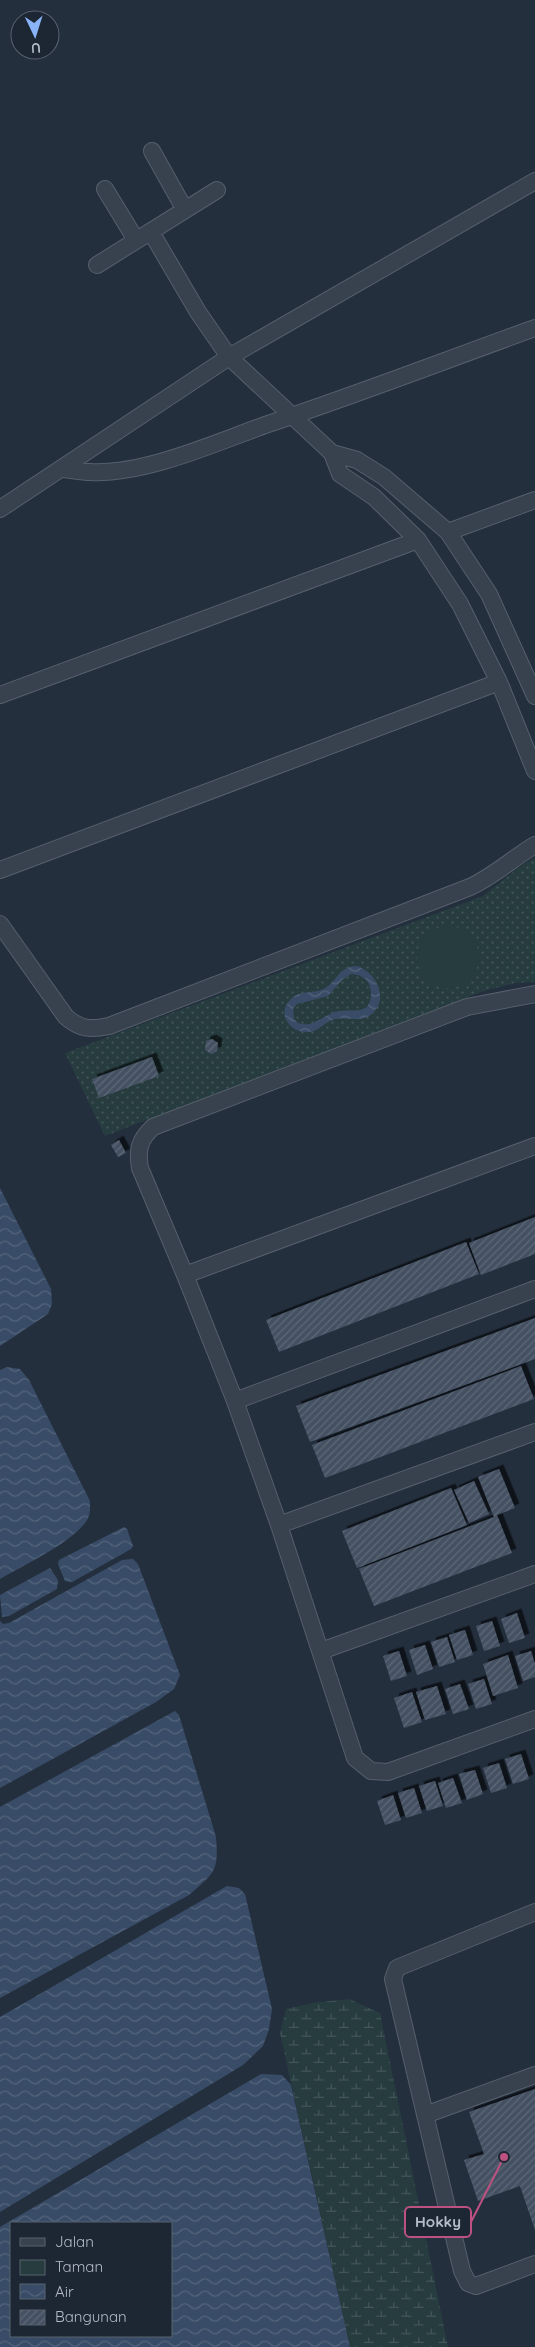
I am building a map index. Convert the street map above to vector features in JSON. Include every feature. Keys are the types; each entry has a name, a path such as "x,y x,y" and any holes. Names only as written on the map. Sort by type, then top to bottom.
{"street":[{"path":"152,151 184,210"},
{"path":"0,509 64,469 229,357 535,181"},
{"path":"105,189 136,240"},
{"path":"97,265 217,190"},
{"path":"151,232 198,312 229,357 332,453 357,460 384,477 448,532 489,594 531,673 535,696"},
{"path":"64,469 91,472 142,466 292,417 535,328"},
{"path":"332,453 340,474 374,497 418,540 460,604 500,682 535,771"},
{"path":"448,532 535,500"},
{"path":"0,695 418,540"},
{"path":"0,870 500,682"},
{"path":"0,924 66,1017 80,1028 96,1029 109,1026 470,887 494,874 517,855 535,845"},
{"path":"535,994 467,1007 153,1126 139,1145 140,1168 185,1275 234,1401 279,1525 321,1651 353,1756 371,1772 388,1772 535,1719"},
{"path":"185,1275 535,1146"},
{"path":"234,1401 535,1289"},
{"path":"279,1525 535,1432"},
{"path":"321,1651 535,1574"},
{"path":"535,1912 395,1970 393,1979 462,2271 468,2283 476,2286 535,2264"},
{"path":"425,2115 535,2075"}],"green space":[{"path":"535,858 535,982 515,983 481,992 105,1136 65,1053 483,896 522,865"},
{"path":"448,926 460,929 470,935 476,945 479,957 476,969 470,979 460,985 448,988 436,985 426,979 420,969 417,957 420,945 426,935 436,929"},
{"path":"349,1999 380,2013 448,2347 350,2347 280,2033 286,2009 312,2003"}],"water":[{"path":"357,966 364,969 375,981 379,988 380,996 376,1010 369,1016 361,1019 335,1019 310,1032 296,1030 290,1025 284,1013 291,999 299,994 318,991 327,987 346,968","holes":["351,974 358,975 367,981 371,990 370,1002 367,1007 360,1010 334,1012 309,1024 298,1023 294,1019 293,1009 297,1004 328,996 342,980"]},
{"path":"0,1188 51,1289 52,1304 48,1314 0,1346"},
{"path":"7,1367 20,1369 29,1380 90,1501 90,1510 85,1523 68,1539 46,1554 0,1579 0,1370"},
{"path":"124,1527 127,1529 133,1546 131,1549 72,1582 65,1581 58,1564 59,1560"},
{"path":"133,1559 138,1564 180,1675 174,1689 156,1702 0,1788 0,1621 3,1624 9,1623 122,1560"},
{"path":"50,1568 58,1580 57,1589 9,1616 2,1617 0,1595"},
{"path":"175,1711 179,1715 216,1837 217,1858 213,1871 189,1895 0,1998 0,1807"},
{"path":"227,1886 239,1888 245,1894 272,2009 269,2029 263,2046 243,2065 0,2212 0,2017"},
{"path":"261,2074 282,2075 291,2085 350,2347 0,2347 0,2227"}],"building":[{"path":"212,1039 218,1043 217,1051 211,1054 205,1050 206,1041"},
{"path":"152,1057 159,1076 99,1098 92,1079"},
{"path":"119,1140 126,1153 118,1157 111,1145"},
{"path":"535,1217 535,1254 481,1275 469,1243"},
{"path":"466,1242 479,1274 279,1352 266,1320"},
{"path":"535,1318 535,1359 310,1442 296,1406"},
{"path":"521,1366 534,1399 325,1478 312,1445"},
{"path":"499,1469 515,1508 497,1515 512,1553 374,1606 359,1569 494,1517 478,1477"},
{"path":"474,1481 489,1514 469,1523 454,1490"},
{"path":"451,1488 467,1525 357,1568 342,1531"},
{"path":"517,1613 525,1638 509,1643 501,1619"},
{"path":"492,1621 500,1646 484,1651 476,1626"},
{"path":"465,1630 473,1655 457,1660 449,1635"},
{"path":"447,1637 455,1662 439,1667 431,1642"},
{"path":"425,1645 433,1669 417,1675 409,1650"},
{"path":"399,1651 407,1676 391,1681 383,1656"},
{"path":"531,1651 535,1664 535,1677 523,1681 515,1656"},
{"path":"508,1655 518,1688 493,1696 483,1664"},
{"path":"484,1679 492,1704 476,1709 468,1684"},
{"path":"460,1684 469,1709 453,1714 445,1689"},
{"path":"437,1686 446,1714 425,1720 416,1692"},
{"path":"412,1692 422,1722 404,1728 394,1698"},
{"path":"521,1754 529,1779 513,1784 505,1759"},
{"path":"499,1763 507,1788 491,1793 483,1768"},
{"path":"475,1770 483,1794 467,1800 459,1774"},
{"path":"453,1778 462,1803 446,1808 438,1783"},
{"path":"435,1781 443,1806 427,1811 419,1786"},
{"path":"414,1788 422,1813 406,1818 398,1793"},
{"path":"393,1795 401,1820 385,1825 377,1801"},
{"path":"535,2089 535,2230 520,2186 478,2201 464,2160 484,2154 469,2112"}],"place":[{"name":"Hokky","path":"504,2157"}]}
